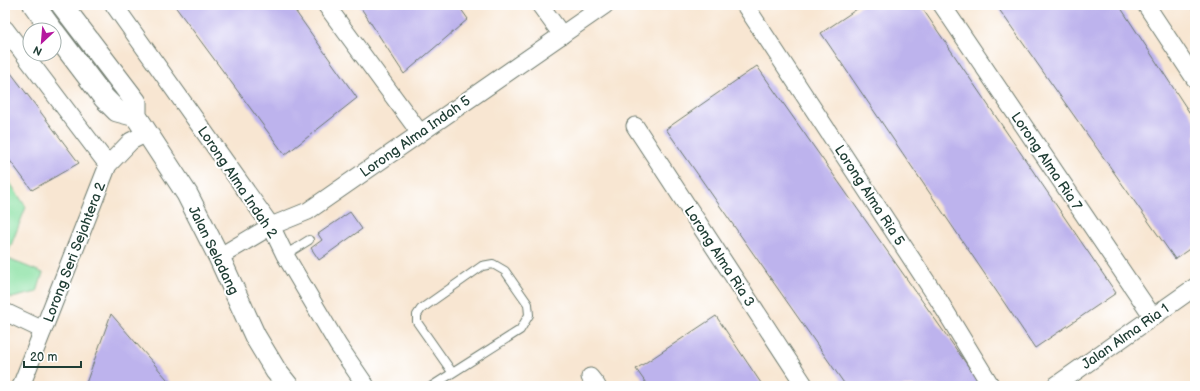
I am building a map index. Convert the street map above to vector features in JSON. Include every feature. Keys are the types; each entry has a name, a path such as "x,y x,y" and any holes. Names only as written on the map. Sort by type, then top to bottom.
{"street":[{"path":"34,5 46,22"},
{"name":"Jalan Seladang","path":"62,5 136,102 136,116 187,194 219,257 255,336 276,372 288,386"},
{"name":"Lorong Alma Indah 2","path":"114,5 271,226 285,255 338,345 366,386"},
{"path":"326,5 420,133"},
{"path":"540,5 562,34"},
{"name":"Lorong Alma Indah 5","path":"219,257 271,226 308,211 605,5"},
{"name":"Lorong Alma Ria 5","path":"745,5 934,293 991,386"},
{"name":"Lorong Alma Ria 7","path":"942,5 1153,317"},
{"path":"1146,5 1195,79"},
{"path":"5,29 108,165"},
{"path":"62,43 104,98 117,111 136,116"},
{"name":"Lorong Alma Ria 3","path":"635,126 805,386"},
{"name":"Lorong Seri Sejahtera 2","path":"21,386 108,165 131,142 147,133"},
{"name":"Jalan Alma Ria 1","path":"1055,386 1195,287"},
{"path":"5,312 44,330"}],"lane":[{"path":"285,255 310,240"},
{"path":"432,386 520,330 529,315 528,304 506,271 493,264 482,266 421,309 417,315 417,322 452,372"}],"green space":[{"path":"5,175 26,207 6,258 43,273 37,292 12,298 5,294"}],"building":[{"path":"174,5 291,5 357,98 285,155"},
{"path":"359,5 458,5 468,19 404,74"},
{"path":"863,5 920,5 1116,293 1035,348 821,33"},
{"path":"996,5 1119,5 1195,121 1195,245 1175,259"},
{"path":"1189,5 1195,5 1195,13"},
{"path":"5,65 79,163 32,190 5,154"},
{"path":"757,66 982,386 846,386 666,129"},
{"path":"350,212 362,229 319,260 311,248 322,240 318,234"},
{"path":"111,314 173,386 85,386"},
{"path":"716,316 763,386 648,386 636,369"}]}
